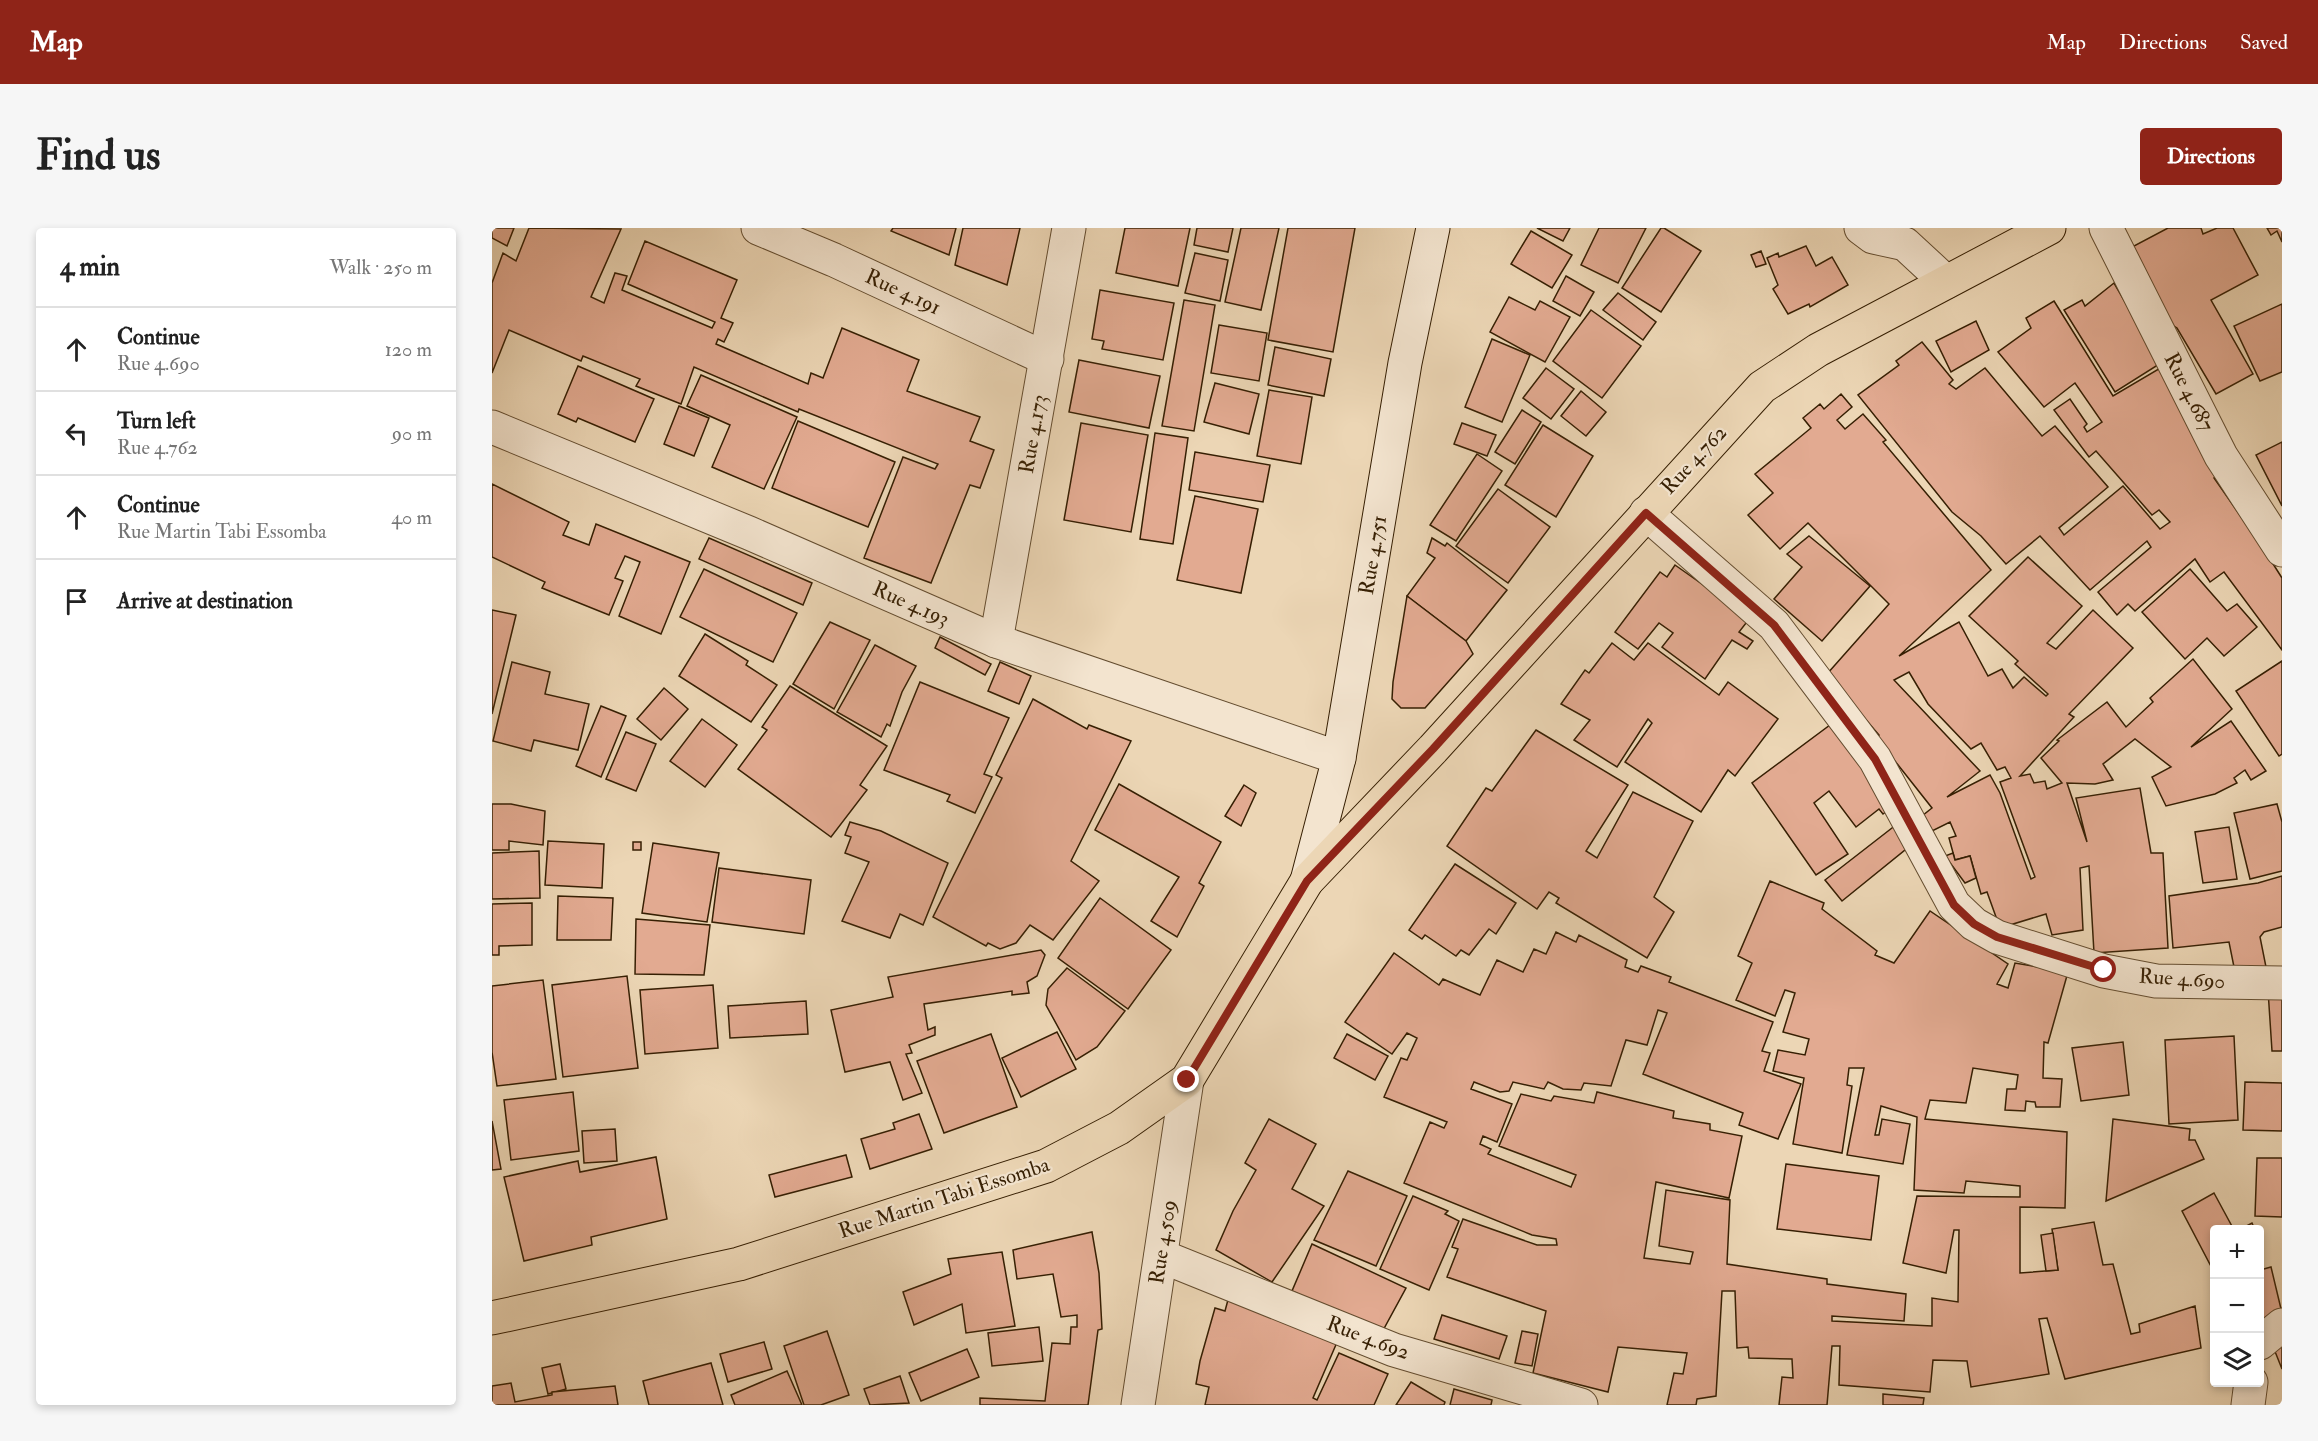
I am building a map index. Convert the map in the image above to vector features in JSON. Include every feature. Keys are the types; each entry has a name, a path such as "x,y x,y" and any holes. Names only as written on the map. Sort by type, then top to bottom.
{"main road":[{"name":"Rue 4.762","path":"1307,881 1433,749 1762,387 1818,350 2049,228"},
{"name":"Rue Martin Tabi Essomba","path":"492,1317 740,1264 1046,1166 1119,1128 1187,1080 1307,881"}],"street":[{"name":"Rue 4.191","path":"758,228 834,260 1047,359"},
{"name":"Rue 4.173","path":"996,641 1069,228"},
{"name":"Rue 4.751","path":"1307,881 1339,758 1405,363 1433,228"},
{"path":"1861,228 1873,237 1905,244 1946,282"},
{"name":"Rue 4.687","path":"2106,228 2221,456 2282,550"},
{"name":"Rue 4.193","path":"492,427 749,533 996,641 1339,758"},
{"name":"Rue 4.690","path":"1646,513 1774,625 1875,759 1954,905 1974,924 1997,937 2093,967 2156,981 2282,983"},
{"name":"Rue 4.509","path":"1138,1405 1187,1080"},
{"name":"Rue 4.692","path":"1161,1256 1394,1350 1581,1405"},
{"path":"2264,1339 2282,1326"},
{"path":"2248,1405 2250,1387"}],"building":[{"path":"492,228 514,228 507,246 492,238"},
{"path":"529,228 621,229 591,297 604,303 615,273 627,276 622,290 712,328 715,322 628,284 645,241 737,280 721,318 733,323 724,342 718,339 716,344 808,384 811,373 823,378 842,328 919,360 907,391 980,417 970,441 994,450 980,488 970,485 931,583 864,558 903,457 935,469 938,464 799,409 798,412 694,367 681,404 636,386 640,379 583,356 581,361 509,330 492,373 492,283 503,253 516,261"},
{"path":"893,228 956,228 949,255 891,231"},
{"path":"963,228 1020,228 1007,285 955,265"},
{"path":"1125,228 1190,228 1178,286 1116,273"},
{"path":"1197,228 1233,228 1228,252 1194,245"},
{"path":"1241,228 1279,228 1261,310 1225,302"},
{"path":"1288,228 1355,228 1333,352 1268,340"},
{"path":"1537,228 1570,228 1563,241"},
{"path":"1599,228 1646,228 1618,283 1581,265"},
{"path":"1661,228 1701,251 1661,312 1622,288"},
{"path":"2168,228 2201,228 2203,234 2217,228 2233,228 2258,275 2211,300 2253,374 2216,394 2177,328 2172,325 2132,247"},
{"path":"2267,228 2282,228 2282,242 2277,231 2271,235"},
{"path":"1531,231 1572,255 1552,288 1511,264"},
{"path":"1806,246 1816,266 1832,257 1848,285 1810,307 1809,304 1788,314 1773,289 1778,285 1767,258 1778,253 1779,257"},
{"path":"1761,251 1766,264 1756,267 1751,255"},
{"path":"1195,253 1228,260 1220,301 1185,293"},
{"path":"1566,276 1594,292 1580,316 1553,301"},
{"path":"2114,283 2161,363 2115,392 2064,310 2082,300 2085,306"},
{"path":"1100,290 1174,303 1163,360 1102,349 1104,341 1092,339"},
{"path":"1618,293 1656,322 1643,340 1603,310"},
{"path":"1509,297 1535,310 1540,301 1570,317 1545,362 1490,332"},
{"path":"1184,300 1215,305 1194,431 1162,426"},
{"path":"2054,301 2113,396 2162,367 2220,474 2214,478 2282,578 2282,650 2224,572 2210,582 2195,559 2135,611 2128,604 2117,615 2098,592 2151,547 2147,541 2090,590 2040,536 2006,564 1981,536 1952,512 1858,395 1899,365 1896,361 1922,342 1953,380 1949,384 1956,389 1985,368 2042,436 2055,426 2108,487 2059,528 2064,535 2123,486 2160,529 2170,522 2159,510 2152,515 2096,451 2089,457 2054,410 2070,399 2087,424 2084,427 2087,432 2102,422 2075,383 2044,407 1998,352 2031,328 2026,318"},
{"path":"2282,304 2282,372 2260,381 2234,326"},
{"path":"1591,310 1641,346 1602,398 1553,361"},
{"path":"1976,321 1989,350 1951,372 1936,341"},
{"path":"1219,325 1267,333 1259,381 1211,373"},
{"path":"1492,339 1530,355 1502,422 1465,407"},
{"path":"1275,347 1331,359 1324,396 1268,385"},
{"path":"1079,360 1160,376 1149,428 1069,412"},
{"path":"578,366 654,399 635,442 578,418 576,422 558,414"},
{"path":"1546,368 1574,389 1551,419 1523,398"},
{"path":"701,375 797,417 764,489 712,467 730,425 687,406"},
{"path":"1215,383 1259,394 1249,434 1204,422"},
{"path":"1269,390 1312,397 1301,464 1257,456"},
{"path":"1581,391 1606,412 1586,436 1561,416"},
{"path":"1841,394 1852,407 1837,420 1845,429 1863,414 1886,440 1883,442 1991,570 1899,656 1959,622 1988,676 2002,669 2013,688 2024,677 2046,696 2048,694 2015,664 2018,661 1969,616 2028,557 2082,606 2047,643 2056,649 2093,610 2133,648 2069,714 2074,717 2020,776 2030,774 2034,783 2045,781 2047,789 2062,783 2041,758 2059,741 2057,740 2107,702 2126,727 2153,702 2150,698 2193,659 2232,709 2191,747 2231,721 2266,771 2251,780 2245,770 2234,778 2237,783 2215,794 2166,806 2152,777 2171,767 2135,739 2103,764 2113,780 2095,784 2067,783 2087,842 2076,798 2140,788 2151,853 2163,853 2168,948 2094,953 2089,866 2080,868 2083,930 2052,935 2046,914 2000,928 1987,892 1981,894 1970,856 1955,860 1949,838 1956,836 1950,822 1930,832 1922,816 1932,808 1876,737 1879,735 1827,674 1889,604 1808,523 1780,549 1748,515 1773,493 1755,474 1811,428 1803,418 1820,404 1824,409","holes":["1909,672 1928,704 1971,749 1981,743 1997,770 2005,767 2011,778 2000,782 2035,877 2031,879 2000,793 1990,775 1947,797 1980,771 1894,680"]},
{"path":"679,406 709,418 694,456 664,444"},
{"path":"1522,410 1541,422 1515,464 1495,452"},
{"path":"798,421 895,462 868,527 772,488"},
{"path":"1081,423 1148,435 1131,532 1064,520"},
{"path":"1462,423 1496,435 1487,456 1454,444"},
{"path":"1543,425 1593,456 1556,517 1505,485"},
{"path":"1155,433 1188,438 1173,544 1140,539"},
{"path":"2282,442 2282,506 2256,455"},
{"path":"1195,452 1270,465 1263,502 1189,490"},
{"path":"1477,454 1502,471 1456,541 1430,525"},
{"path":"492,484 569,522 563,535 589,545 596,524 690,562 661,634 619,616 640,562 625,556 615,578 623,581 609,615 542,588 545,582 492,557"},
{"path":"1498,489 1550,527 1508,583 1456,546"},
{"path":"1195,496 1258,509 1241,593 1177,580"},
{"path":"1809,536 1870,586 1822,641 1774,599 1802,567 1787,554"},
{"path":"709,538 812,583 803,605 699,559"},
{"path":"1432,538 1445,546 1447,543 1507,590 1466,641 1407,596 1435,558 1427,553"},
{"path":"1675,565 1750,618 1739,632 1753,641 1747,649 1732,640 1705,679 1662,647 1673,633 1659,623 1638,649 1615,632 1660,572 1667,577"},
{"path":"704,569 797,613 773,662 680,617"},
{"path":"2190,569 2227,611 2237,604 2257,627 2224,656 2207,638 2185,659 2142,612"},
{"path":"1407,596 1466,641 1473,654 1425,708 1401,708 1392,699"},
{"path":"492,610 516,615 492,714"},
{"path":"830,622 870,640 834,709 793,684"},
{"path":"705,634 748,661 746,665 777,685 751,722 679,676"},
{"path":"940,637 991,664 985,675 935,648"},
{"path":"1612,643 1634,660 1648,643 1719,695 1728,682 1778,719 1735,776 1728,770 1701,812 1625,762 1652,723 1648,719 1617,767 1574,740 1590,720 1561,704 1585,670 1589,673"},
{"path":"875,645 916,666 902,692 890,726 887,724 881,737 837,712"},
{"path":"2282,661 2282,754 2279,756 2236,691"},
{"path":"512,662 550,672 545,694 589,704 578,750 534,740 531,751 493,741"},
{"path":"1000,662 1031,676 1019,704 988,691"},
{"path":"920,682 1009,718 984,774 992,777 975,813 947,801 950,795 884,770"},
{"path":"790,686 887,746 860,785 867,790 831,837 738,769 767,730 762,727"},
{"path":"664,688 688,709 661,740 637,719"},
{"path":"1033,699 1087,729 1089,725 1131,741 1071,861 1099,881 1053,940 1030,925 1016,943 1000,949 988,943 986,946 933,917 1002,778 996,775"},
{"path":"601,706 626,716 601,777 576,766"},
{"path":"702,719 737,745 705,787 670,761"},
{"path":"1834,722 1896,804 1883,814 1879,809 1856,827 1829,791 1814,803 1848,854 1816,875 1752,783"},
{"path":"1536,730 1628,785 1586,851 1597,858 1633,792 1693,821 1654,897 1674,912 1647,958 1556,903 1559,898 1549,892 1537,909 1447,846 1486,788 1492,791"},
{"path":"626,732 656,744 636,791 606,779"},
{"path":"1119,784 1221,842 1199,883 1204,886 1177,937 1151,921 1179,877 1095,830"},
{"path":"1244,785 1256,793 1241,826 1225,816"},
{"path":"492,804 511,804 545,811 543,845 509,841 509,850 492,850"},
{"path":"2277,804 2282,822 2282,871 2250,879 2234,813"},
{"path":"1901,821 1916,841 1842,901 1825,880"},
{"path":"850,822 881,831 948,863 923,925 900,914 890,938 842,921 869,862 845,853 851,837 845,835"},
{"path":"2229,827 2237,879 2203,883 2195,832"},
{"path":"548,841 604,844 602,888 545,885"},
{"path":"633,842 641,842 641,850 633,850"},
{"path":"653,843 719,853 707,922 642,913"},
{"path":"539,851 540,898 492,899 492,853"},
{"path":"1953,853 1955,860 1970,856 1976,878 1965,883 1945,856"},
{"path":"1455,864 1516,903 1496,934 1489,929 1469,955 1461,950 1456,956 1425,935 1422,939 1409,930"},
{"path":"719,868 811,880 804,934 712,922"},
{"path":"2282,876 2282,927 2264,932 2260,937 2268,977 2236,977 2229,942 2173,948 2169,896 2258,883"},
{"path":"1770,881 1824,903 1822,909 1877,951 1875,955 1894,963 1930,911 2008,964 1997,984 2008,988 2015,963 2068,972 2048,1043 2044,1042 2043,1078 2062,1079 2060,1107 2036,1107 2035,1102 2026,1101 2025,1111 2005,1110 2007,1089 2016,1089 2018,1075 1973,1068 1966,1103 1930,1100 1925,1119 2067,1132 2065,1208 2020,1207 2020,1273 2058,1270 2052,1229 2094,1222 2103,1265 2113,1264 2131,1334 2140,1332 2139,1324 2195,1306 2201,1348 2065,1379 2047,1318 2039,1319 2049,1374 1971,1387 1967,1361 1933,1360 1930,1392 1839,1385 1840,1346 1832,1346 1827,1405 1779,1405 1782,1377 1793,1378 1792,1359 1749,1358 1748,1347 1737,1348 1735,1291 1722,1291 1716,1396 1697,1399 1696,1405 1667,1405 1674,1373 1683,1374 1687,1353 1618,1347 1608,1392 1533,1373 1546,1311 1447,1277 1458,1249 1452,1247 1463,1219 1537,1245 1557,1245 1556,1239 1532,1235 1404,1183 1430,1122 1444,1128 1447,1122 1384,1097 1401,1058 1407,1060 1417,1038 1407,1033 1392,1054 1345,1022 1394,953 1439,985 1443,979 1480,995 1497,960 1523,972 1534,949 1546,954 1556,932 1576,942 1579,935 1627,960 1625,967 1638,972 1641,966 1671,977 1669,982 1773,1022 1762,1051 1770,1053 1764,1071 1801,1084 1778,1139 1739,1125 1743,1113 1643,1074 1667,1013 1658,1010 1647,1045 1626,1040 1611,1086 1584,1083 1581,1090 1563,1089 1548,1082 1544,1089 1513,1082 1509,1091 1500,1092 1474,1082 1471,1089 1512,1104 1497,1142 1483,1136 1480,1144 1491,1149 1488,1154 1571,1187 1576,1175 1499,1146 1521,1094 1551,1101 1554,1096 1594,1103 1597,1092 1674,1111 1673,1118 1710,1124 1710,1130 1742,1136 1729,1198 1656,1182 1644,1258 1690,1264 1693,1252 1659,1246 1666,1190 1730,1200 1727,1264 1827,1279 1827,1284 1906,1294 1904,1321 1832,1316 1832,1321 1932,1326 1932,1298 1958,1302 1959,1230 1954,1230 1946,1273 1903,1263 1917,1196 2020,1197 2020,1186 1966,1181 1964,1193 1914,1190 1917,1117 1881,1106 1875,1135 1879,1135 1882,1119 1910,1124 1903,1164 1847,1155 1864,1068 1849,1068 1847,1085 1852,1086 1842,1153 1793,1144 1804,1078 1773,1071 1778,1050 1805,1055 1809,1039 1783,1032 1795,993 1785,990 1775,1016 1736,1000 1752,963 1738,956"},
{"path":"558,896 613,898 611,940 557,940"},
{"path":"1100,898 1171,950 1128,1009 1058,958"},
{"path":"532,903 532,945 499,946 499,955 492,955 492,904"},
{"path":"636,919 710,925 704,975 635,974"},
{"path":"1041,950 1045,955 1037,976 1027,982 1029,993 1012,995 1012,991 924,1004 928,1030 935,1027 935,1035 909,1045 912,1053 906,1054 922,1093 903,1100 890,1062 845,1072 831,1010 893,997 888,977"},
{"path":"1067,968 1125,1011 1097,1047 1076,1060 1046,1005 1048,989"},
{"path":"627,976 638,1068 563,1077 552,985"},
{"path":"543,980 556,1079 497,1086 492,1052 492,986"},
{"path":"713,985 718,1048 645,1054 640,990"},
{"path":"2268,990 2282,990 2282,1051 2272,1051"},
{"path":"806,1001 808,1034 730,1038 728,1006"},
{"path":"1057,1032 1076,1069 1021,1097 1002,1058"},
{"path":"991,1034 1017,1107 944,1133 917,1061"},
{"path":"1347,1034 1388,1056 1375,1080 1334,1058"},
{"path":"2234,1036 2238,1120 2169,1124 2165,1040"},
{"path":"2123,1042 2129,1095 2081,1101 2072,1048"},
{"path":"2245,1082 2282,1083 2282,1131 2243,1130"},
{"path":"573,1092 579,1151 511,1160 504,1100"},
{"path":"919,1114 932,1149 870,1169 861,1139 895,1129 893,1123"},
{"path":"1269,1119 1316,1144 1292,1189 1324,1206 1272,1282 1216,1250 1233,1211 1256,1170 1245,1163"},
{"path":"2113,1119 2190,1129 2189,1140 2195,1140 2204,1159 2106,1201"},
{"path":"492,1121 501,1169 492,1170"},
{"path":"615,1129 617,1161 584,1163 582,1131"},
{"path":"846,1155 852,1177 775,1197 769,1175"},
{"path":"656,1157 667,1219 591,1237 592,1245 524,1261 504,1177 578,1161 580,1172"},
{"path":"2257,1158 2282,1158 2282,1217 2255,1216"},
{"path":"1786,1164 1879,1176 1871,1240 1777,1229"},
{"path":"1348,1171 1407,1196 1376,1266 1314,1240"},
{"path":"2214,1193 2231,1225 2210,1225 2210,1264 2182,1211"},
{"path":"1413,1196 1448,1211 1445,1214 1459,1221 1429,1290 1380,1269"},
{"path":"1092,1232 1099,1273 1102,1329 1098,1330 1088,1405 980,1405 980,1398 1045,1401 1052,1343 1070,1344 1071,1327 1077,1327 1077,1315 1061,1317 1053,1274 1017,1279 1013,1250"},
{"path":"2053,1233 2058,1270 2046,1271 2041,1235"},
{"path":"1312,1244 1406,1288 1381,1334 1292,1291"},
{"path":"1002,1252 1015,1326 966,1333 962,1304 914,1325 903,1292 951,1274 948,1259"},
{"path":"2271,1267 2282,1313 2264,1318 2264,1279 2264,1269"},
{"path":"1229,1296 1338,1340 1313,1398 1317,1400 1339,1353 1388,1374 1374,1405 1205,1405 1209,1387 1196,1384 1200,1361 1215,1308 1225,1311"},
{"path":"1442,1315 1507,1336 1499,1359 1434,1339"},
{"path":"1039,1327 1043,1361 992,1366 988,1333"},
{"path":"827,1331 849,1395 821,1405 804,1405 784,1346"},
{"path":"1522,1331 1538,1334 1532,1366 1515,1363"},
{"path":"2282,1334 2282,1369 2270,1339"},
{"path":"764,1342 772,1369 728,1382 720,1354"},
{"path":"967,1349 979,1377 921,1401 909,1373"},
{"path":"711,1363 723,1405 649,1405 643,1381"},
{"path":"560,1364 566,1389 548,1394 542,1368"},
{"path":"787,1371 802,1405 735,1405 731,1395"},
{"path":"900,1376 909,1403 870,1405 864,1389"},
{"path":"1411,1382 1445,1402 1444,1405 1396,1405"},
{"path":"511,1383 515,1402 552,1395 552,1392 615,1386 618,1405 492,1405 492,1386"},
{"path":"1454,1389 1492,1400 1491,1405 1450,1405"},
{"path":"1883,1394 1924,1398 1923,1405 1883,1405"}],"route":[{"path":"1187,1080 1307,881 1433,749 1646,513 1774,625 1875,759 1954,905 1974,924 1997,937 2104,970"}]}
